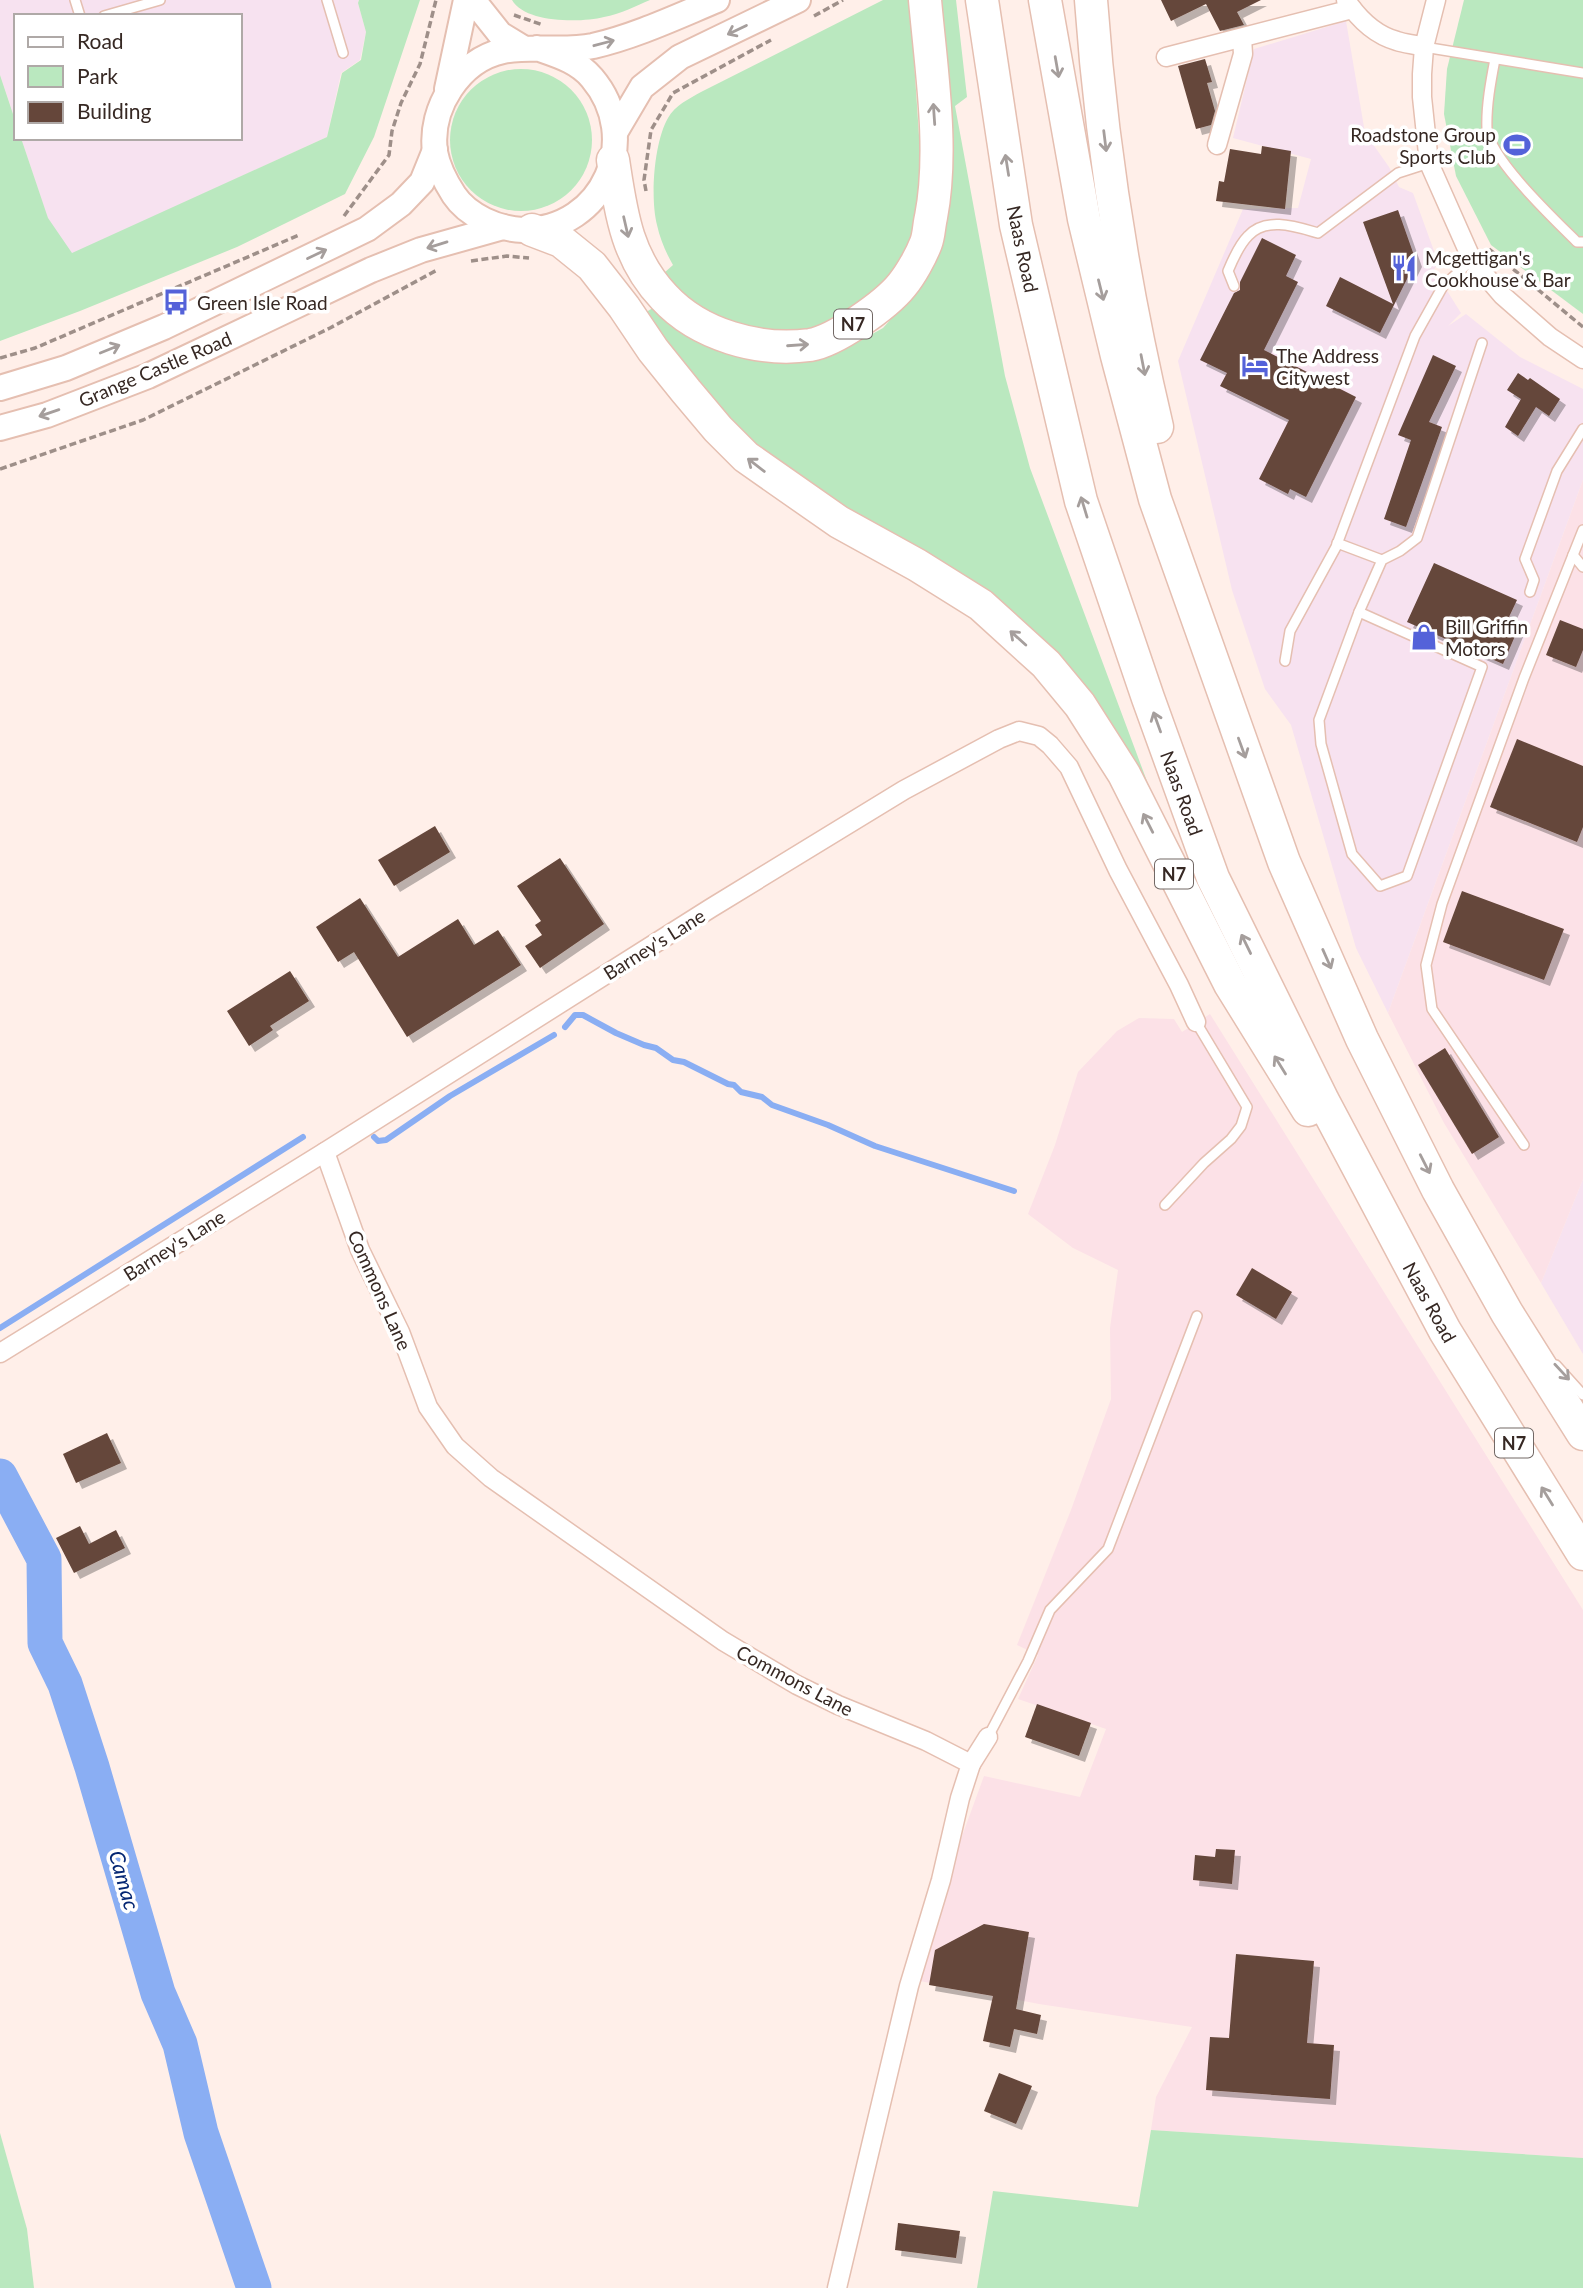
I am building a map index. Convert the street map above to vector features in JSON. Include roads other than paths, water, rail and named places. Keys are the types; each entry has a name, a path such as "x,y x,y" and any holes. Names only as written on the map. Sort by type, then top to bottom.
{"highway":[{"name":"N7","path":"615,146 630,245 643,270 664,298 694,321 717,333 750,343 778,346 812,344 833,336 868,315 902,285 926,242 935,196 936,145 925,0"},
{"name":"Naas Road","path":"982,0 1016,225 1082,501 1148,698 1213,878 1323,1101 1445,1331 1583,1554"},
{"path":"1045,0 1084,219 1155,499 1284,862 1362,1040 1438,1190 1507,1312 1583,1434"},
{"path":"1091,0 1106,149 1122,252 1147,385 1219,684"},
{"name":"N7","path":"524,238 561,241 592,266 686,391 746,457 839,522 972,599 1046,664 1080,705 1124,774 1230,984 1445,1331"}],"main road":[{"path":"445,96 466,0"},
{"path":"472,0 500,34 530,48 566,58 591,76 608,101 615,146"},
{"name":"Grange Castle Road","path":"524,238 478,216 457,199 442,176 435,150 436,123 445,96 459,77 477,62 499,52 530,48 590,47 625,37 717,0"},
{"name":"Grange Castle Road","path":"0,428 47,415 148,376 382,265 433,247 524,238 575,215 592,200 605,182 615,146 642,87 680,57 804,9"},
{"name":"Grange Castle Road","path":"0,388 66,368 164,327 367,229 401,204 422,182 435,150"}],"street":[{"path":"1436,0 1424,47 1422,97 1429,163 1472,260 1502,295 1550,337 1583,359"},
{"path":"1166,57 1242,38 1349,5 1357,18 1375,30 1396,41 1424,47"},
{"path":"1217,145 1243,54 1242,38"},
{"name":"Barney's Lane","path":"0,1353 904,790 1019,731 1039,736 1050,744 1069,767 1118,870 1180,985 1196,1022"},
{"name":"Commons Lane","path":"325,1152 360,1250 400,1332 428,1407 456,1446 501,1485 723,1641 797,1685 926,1741 971,1764"},
{"path":"837,2288 909,1986 941,1880 960,1798 971,1764 988,1737"}],"lane":[{"path":"111,14 160,0"},
{"path":"327,0 343,53"},
{"path":"1424,47 1583,73"},
{"path":"1495,59 1487,129 1490,141 1511,172 1577,242 1583,242"},
{"path":"1234,286 1228,271 1248,236 1259,227 1287,224 1318,233 1398,173 1429,163"},
{"path":"1285,661 1290,631 1337,543 1415,336 1443,286 1472,260"},
{"path":"1359,612 1482,667 1407,876 1380,886 1352,853 1321,744 1319,720 1359,612 1382,560 1417,538 1482,343"},
{"path":"1530,592 1534,580 1525,559 1558,471 1583,429"},
{"path":"1524,1145 1432,1009 1426,965 1442,904 1524,678 1583,530"},
{"path":"1337,543 1382,560"},
{"path":"1573,555 1583,567"},
{"path":"1165,1205 1204,1163 1231,1139 1241,1126 1247,1107 1196,1022"},
{"path":"1507,1312 1583,1395"},
{"path":"988,1737 1028,1661 1050,1610 1108,1549 1197,1316"}],"waterway":[{"path":"565,1027 575,1015 583,1015 616,1033 656,1048 673,1060 684,1062 734,1085 741,1092 762,1097 772,1105 828,1125 875,1146 1014,1191"},
{"path":"374,1137 378,1141 386,1140 450,1096 554,1035"},
{"path":"0,1328 303,1137"},
{"name":"Camac","path":"0,1476 44,1559 45,1643 65,1684 92,1767 158,1993 180,2044 201,2133 254,2288"}],"place":[{"name":"Roadstone Group Sports Club","path":"1517,145"},
{"name":"Mcgettigan's Cookhouse & Bar","path":"1404,268"},
{"name":"Green Isle Road","path":"176,302"},
{"name":"The Address Citywest","path":"1255,366"},
{"name":"Bill Griffin Motors","path":"1424,637"}]}
